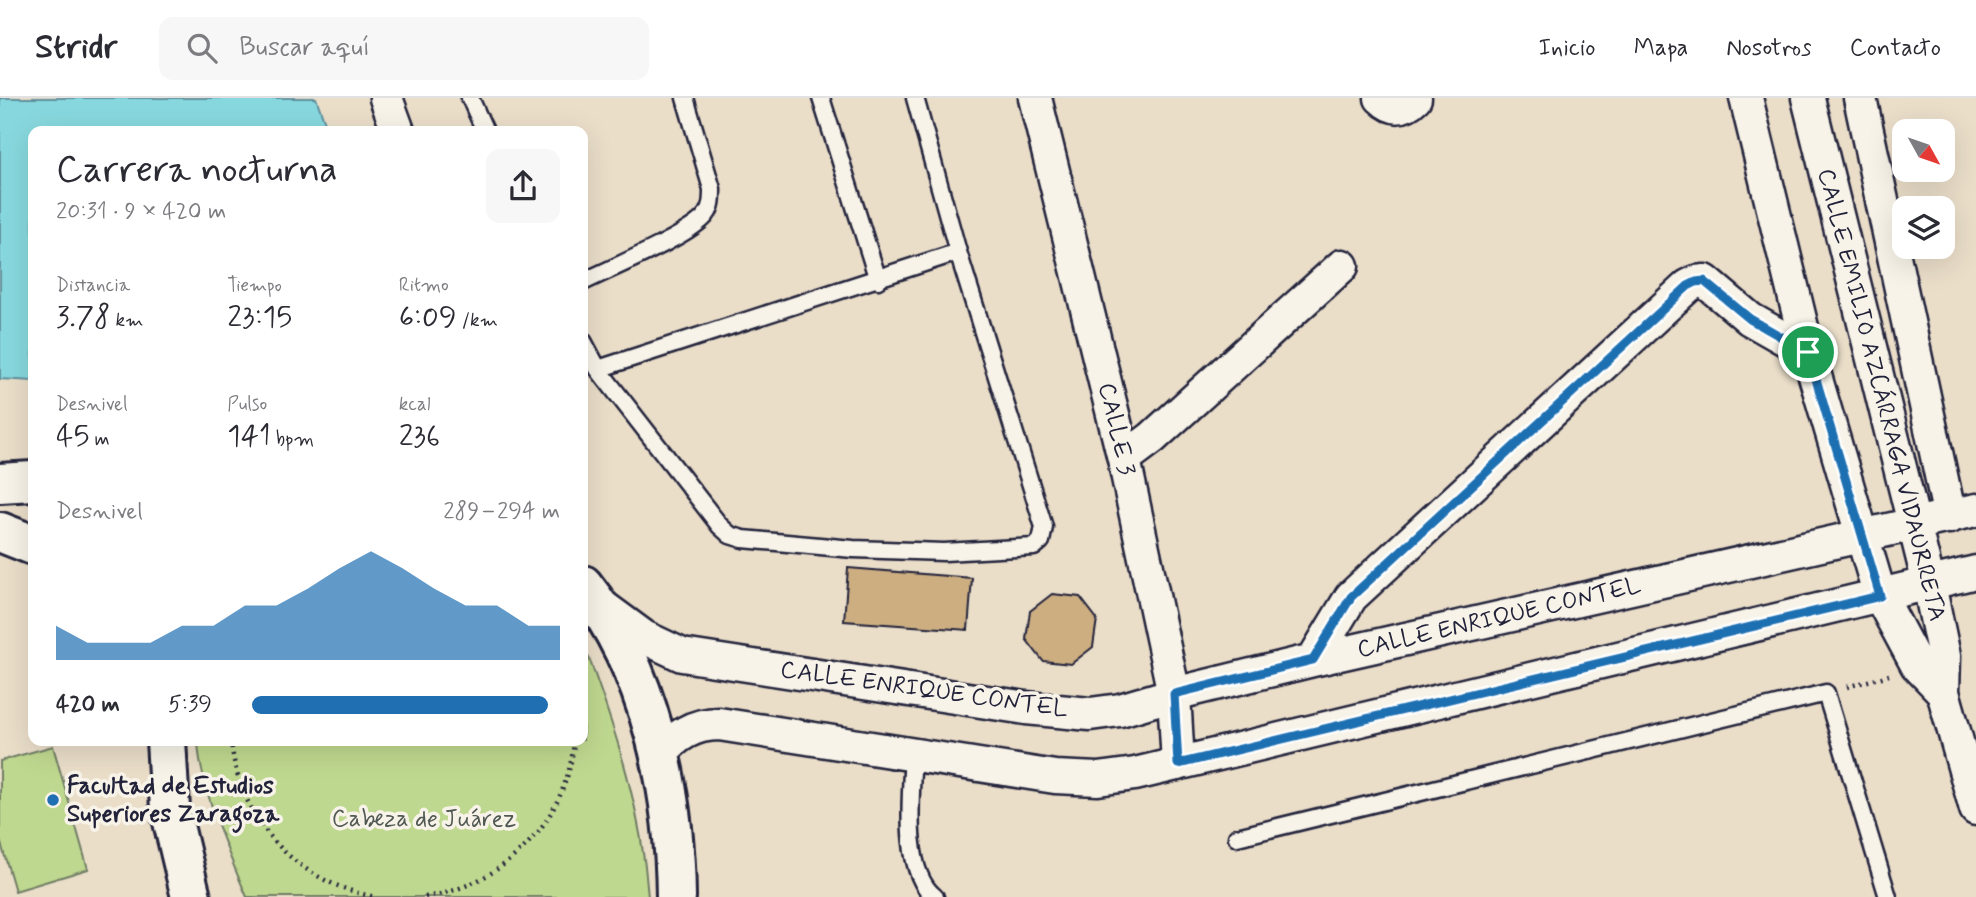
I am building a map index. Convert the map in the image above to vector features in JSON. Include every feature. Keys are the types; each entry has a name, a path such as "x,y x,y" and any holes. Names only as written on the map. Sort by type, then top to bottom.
{"main road":[{"path":"0,483 28,481"},
{"path":"0,532 28,543"},
{"path":"588,593 606,619 639,685 659,755 674,851 676,897"},
{"path":"146,746 170,809"},
{"path":"166,746 170,809 183,895"}],"street":[{"path":"386,98 396,126"},
{"name":"CALLE 3","path":"1035,98 1124,460 1174,694 1178,764"},
{"path":"1381,98 1392,107 1401,107 1415,98"},
{"name":"CALLE EMILIO AZCÁRRAGA VIDAURRETA","path":"1746,98 1808,352 1880,596 1917,665 1944,692"},
{"name":"CALLE EMILIO AZCÁRRAGA VIDAURRETA","path":"1808,98 1929,584 1944,656 1944,692 1976,808"},
{"path":"1860,98 1880,188 1963,514"},
{"path":"1838,226 1880,188"},
{"path":"1124,460 1153,438 1342,266"},
{"path":"1313,660 1351,597 1688,286 1704,281 1750,319 1808,352"},
{"name":"CALLE ENRIQUE CONTEL","path":"588,591 623,623 644,637 682,655 1026,708 1090,714 1120,710 1313,660 1963,514"},
{"path":"659,755 680,735 705,724 1055,777 1098,779 1135,774 1976,572"}],"lane":[{"path":"470,98 483,126"},
{"path":"588,280 691,228 708,212 712,189 685,98"},
{"path":"821,98 878,280"},
{"path":"588,350 598,369 720,526 730,535 743,539 853,549 944,552 1026,549 1041,541 1044,527 958,252 915,98"},
{"path":"598,369 958,252"},
{"path":"1237,837 1826,693 1888,897"},
{"path":"914,755 911,796 914,866 928,892 935,897"}],"path":[{"path":"232,746 239,783 251,809 266,833 286,854 333,885 377,897"},
{"path":"425,897 445,896 471,885 496,871 519,853 554,809 565,783 573,746"}],"green space":[{"name":"Cabeza de Juárez","path":"588,656 627,776 640,835 648,897 247,897 209,798 199,746 588,746"},
{"path":"53,746 88,869 15,891 0,840 0,761"}],"water":[{"path":"0,98 316,98 326,126 28,126 28,381 0,379"}],"building":[{"path":"848,568 972,578 968,630 844,621"},
{"path":"1052,594 1080,597 1097,619 1093,647 1071,664 1043,661 1026,639 1030,611"}],"place":[{"name":"Facultad de Estudios Superiores Zaragoza","path":"53,800"}],"route":[{"path":"1704,281 1750,319 1808,352 1880,596 1178,764 1174,694 1313,660 1351,597 1688,286 1704,281"}]}
